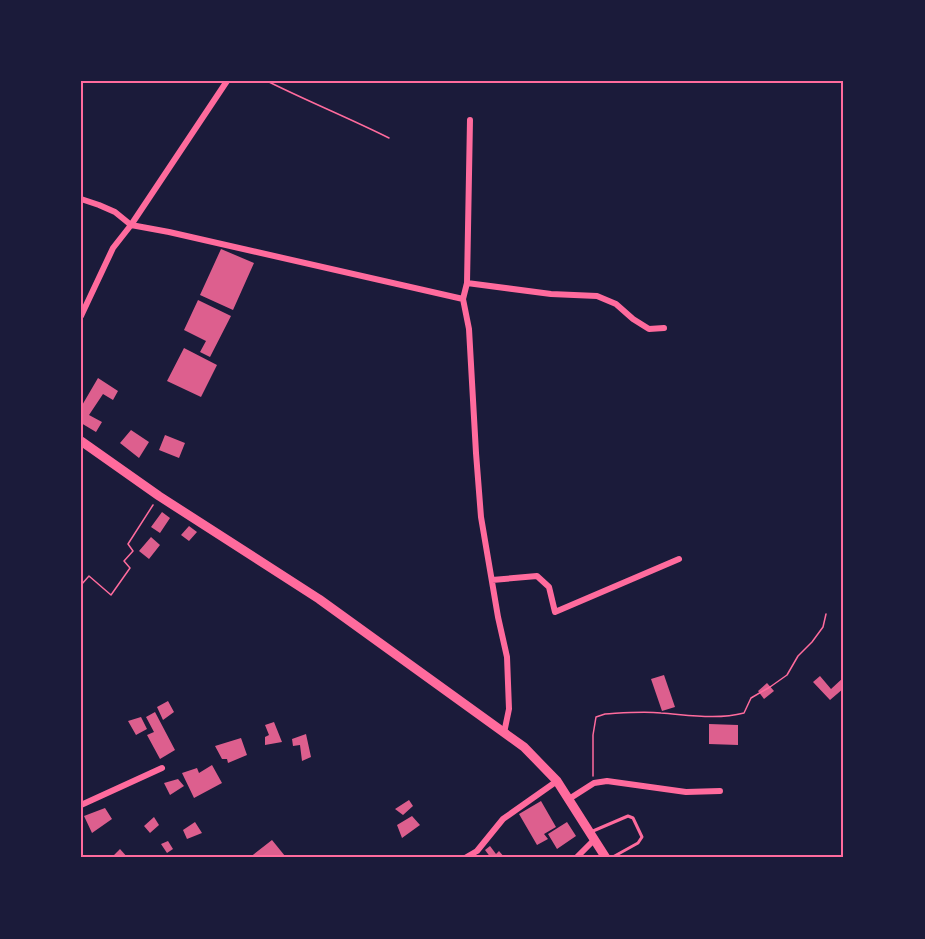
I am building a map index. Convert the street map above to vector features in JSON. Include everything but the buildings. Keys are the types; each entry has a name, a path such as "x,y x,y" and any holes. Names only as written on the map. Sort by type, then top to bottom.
{"main road":[{"path":"81,441 159,496 319,599 524,747 557,781 606,858"}],"street":[{"path":"81,316 113,248 131,225 227,81"},
{"path":"470,120 467,283 463,299 469,329 481,517 507,657 509,709 504,733"},
{"path":"81,200 115,212 131,225 463,299"},
{"path":"467,283 551,294 597,296 616,303 633,319 649,329 664,328"},
{"path":"492,580 537,576 549,587 555,612 679,559"},
{"path":"81,805 162,768"},
{"path":"465,858 477,851 503,819 557,781"},
{"path":"569,800 594,783 607,781 686,792 720,791"},
{"path":"576,858 593,836"}],"lane":[{"path":"593,836 628,816 633,818 641,839 611,858"}],"path":[{"path":"267,81 390,138"},
{"path":"81,585 89,576 111,595 130,568 124,561 133,551 128,543 159,496"},
{"path":"594,783 593,735 596,717 605,714 658,712 730,717 744,713 751,698 787,675 798,656 823,627 826,614"}]}
